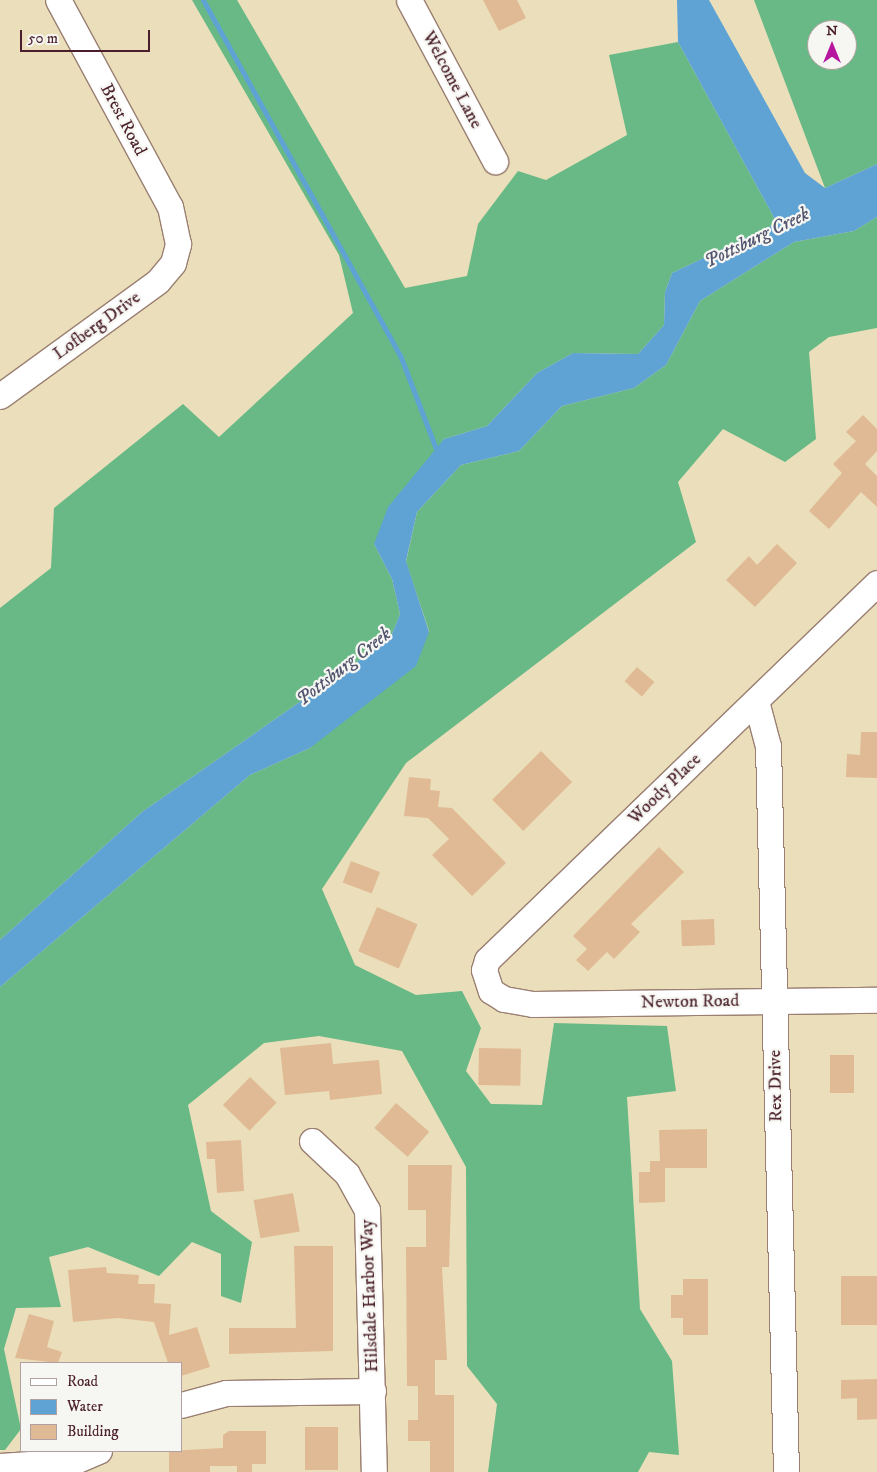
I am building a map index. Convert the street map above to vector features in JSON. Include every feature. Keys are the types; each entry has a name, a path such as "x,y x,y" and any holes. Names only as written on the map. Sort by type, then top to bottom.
{"street":[{"name":"Brest Road","path":"58,0 170,207 178,244"},
{"name":"Welcome Lane","path":"409,0 495,161"},
{"name":"Lofberg Drive","path":"0,396 158,281 173,263 178,244"},
{"name":"Woody Place","path":"504,999 485,981 487,960 877,583"},
{"name":"Rex Drive","path":"756,701 768,746 786,1472"},
{"name":"Newton Road","path":"504,999 533,1004 877,1000"},
{"name":"Hilsdale Harbor Way","path":"312,1141 347,1174 367,1210 374,1472"},
{"path":"182,1405 226,1393 373,1391"},
{"path":"0,1466 75,1461 97,1452"}],"green space":[{"path":"192,0 237,0 405,288 467,276 478,224 518,171 546,180 627,135 609,55 678,42 777,223 672,273 665,292 664,325 638,354 573,353 537,373 487,426 444,439 374,544 392,579 400,614 390,639 142,812 0,940 0,608 51,568 54,508 183,404 219,437 353,313 339,255"},
{"path":"754,0 877,0 877,164 825,188"},
{"path":"877,217 877,328 829,337 809,352 816,439 785,462 723,429 678,482 696,542 406,763 322,889 355,965 416,995 462,991 481,1028 466,1071 491,1104 542,1105 554,1023 667,1026 676,1091 627,1097 640,1309 672,1361 679,1455 649,1452 638,1472 488,1472 497,1404 467,1366 466,1167 402,1051 319,1036 264,1043 188,1105 211,1211 252,1242 241,1303 221,1296 221,1254 192,1242 159,1276 88,1247 49,1257 61,1307 16,1308 4,1349 20,1430 5,1450 0,1450 0,987 250,775 310,748 429,631 406,562 417,512 461,465 519,451 562,406 634,388 666,365 700,301 794,242 854,231"}],"water":[{"name":"Pottsburg Creek","path":"677,0 709,0 805,173 825,188 877,164 877,217 854,231 794,242 700,301 666,365 634,388 562,406 519,451 461,465 417,512 406,561 429,632 416,666 310,748 250,775 0,987 0,940 142,812 390,639 400,614 392,579 374,544 388,507 444,439 487,426 537,373 573,353 638,354 664,325 665,292 672,273 777,223 678,42"}],"building":[{"path":"483,0 517,0 526,18 499,31"},
{"path":"863,415 877,429 877,451 865,464 877,476 877,507 861,492 829,529 809,511 842,473 833,464 856,441 846,432"},
{"path":"777,544 797,563 755,607 726,580 749,556 757,565"},
{"path":"637,667 654,682 642,696 625,681"},
{"path":"861,732 877,732 877,778 846,777 847,754 860,755"},
{"path":"541,751 572,782 523,831 492,800"},
{"path":"409,777 431,779 430,790 440,791 438,807 452,808 506,863 472,896 432,855 449,839 428,818 404,816"},
{"path":"659,847 684,872 631,924 640,932 614,959 607,952 588,971 576,960 587,949 573,936"},
{"path":"351,861 380,872 372,894 343,882"},
{"path":"377,907 418,924 399,968 358,951"},
{"path":"714,919 715,945 682,946 681,920"},
{"path":"331,1043 333,1064 379,1060 382,1094 330,1100 329,1091 285,1095 280,1048"},
{"path":"479,1048 521,1049 520,1086 478,1085"},
{"path":"830,1055 854,1055 854,1093 830,1093"},
{"path":"250,1077 277,1103 250,1131 223,1105"},
{"path":"396,1103 429,1132 408,1157 374,1128"},
{"path":"707,1129 707,1168 665,1168 665,1202 639,1203 639,1172 650,1172 650,1161 660,1161 659,1130"},
{"path":"241,1140 244,1191 217,1193 215,1159 207,1159 206,1142"},
{"path":"408,1165 452,1165 449,1267 442,1267 447,1360 435,1360 435,1395 454,1395 454,1472 430,1472 430,1441 408,1441 408,1420 418,1420 418,1386 407,1386 406,1247 426,1247 426,1210 408,1210"},
{"path":"293,1193 300,1231 260,1238 254,1200"},
{"path":"294,1246 333,1246 333,1351 229,1354 229,1328 296,1328"},
{"path":"106,1267 107,1273 139,1275 138,1284 155,1284 154,1303 171,1304 169,1335 197,1327 210,1367 182,1376 182,1362 168,1362 154,1322 118,1318 73,1322 68,1270"},
{"path":"841,1276 877,1276 877,1325 841,1325"},
{"path":"683,1279 708,1279 708,1335 683,1335 683,1318 671,1318 671,1295 683,1295"},
{"path":"29,1314 54,1321 47,1347 62,1352 58,1362 15,1358"},
{"path":"877,1379 877,1419 857,1420 857,1398 841,1399 841,1380"},
{"path":"305,1427 338,1427 338,1470 305,1470"},
{"path":"229,1431 266,1431 266,1464 252,1464 252,1472 237,1472 237,1466 210,1466 210,1472 169,1472 169,1452 223,1448 223,1435"}],"waterway":[{"path":"203,0 400,355 438,454"}]}
